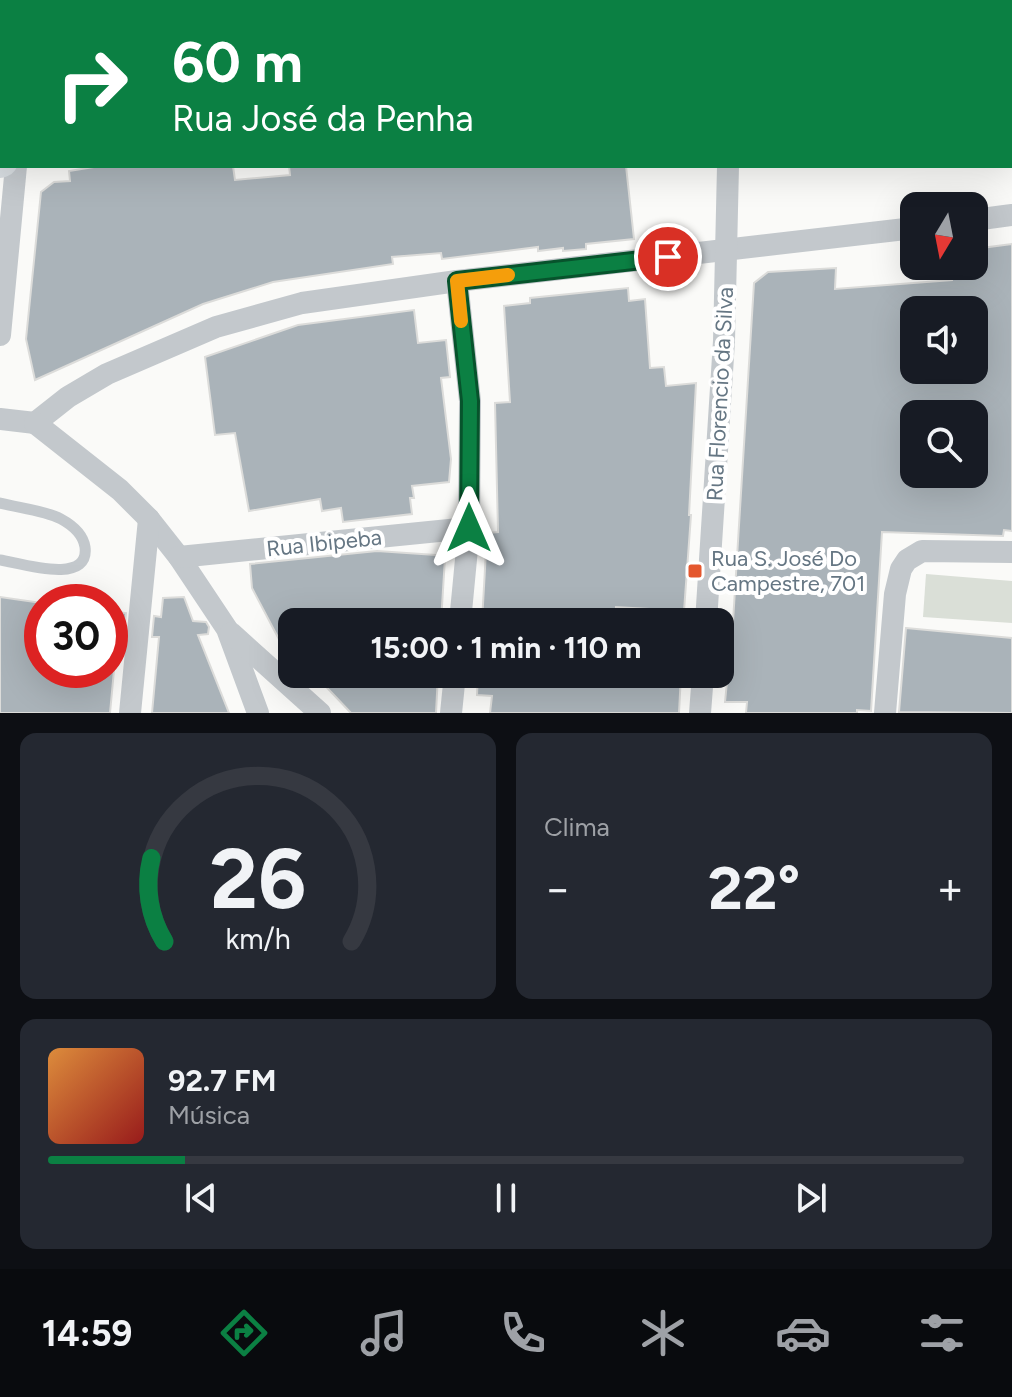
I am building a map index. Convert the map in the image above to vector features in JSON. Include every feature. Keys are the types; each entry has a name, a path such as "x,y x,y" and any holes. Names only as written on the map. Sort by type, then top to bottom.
{"street":[{"path":"0,335 16,168"},
{"name":"Rua Florencio da Silva","path":"707,608 728,250 728,168"},
{"path":"988,218 1012,215"},
{"path":"35,423 68,397 107,374 216,327 302,303 457,281 900,230"},
{"path":"457,281 470,401 469,528 461,608"},
{"path":"0,419 35,423 120,490 149,519 179,557 227,629 258,713"},
{"path":"130,713 149,519"},
{"name":"Rua Ibipeba","path":"179,557 469,528"},
{"path":"885,713 895,594 901,569 907,560 922,551 1012,552"},
{"path":"227,629 320,713"},
{"path":"451,713 454,688"},
{"path":"700,713 702,688"}],"lane":[{"path":"0,503 57,517 68,523 84,540 86,553 81,564 71,570 0,560"}],"shaded area":[{"path":"926,574 1012,581 1012,623 923,617"}],"building":[{"path":"88,168 233,168 235,180 290,175 289,168 626,168 634,239 586,244 586,249 563,251 563,248 538,251 538,247 442,259 441,253 392,257 393,264 273,282 203,304 35,380 26,339 41,192 54,182 70,181 69,171"},
{"path":"1012,244 1012,531 1004,530 1003,536 882,532 871,711 746,713 747,702 725,702 726,688 734,688 734,608 754,283 768,272 836,268 835,289 988,280 988,247"},
{"path":"628,288 629,301 645,299 650,368 664,367 666,386 696,383 684,608 483,608 487,533 498,532 495,403 510,402 504,306 530,303 530,298"},
{"path":"414,310 418,343 446,340 450,377 441,378 451,459 449,482 412,486 412,514 343,522 341,508 322,511 320,499 249,511 235,433 215,435 205,357 298,325"},
{"path":"377,551 436,555 445,558 442,608 278,608 278,637 252,588 250,564"},
{"path":"0,597 24,600 24,688 112,688 110,713 0,713"},
{"path":"184,597 193,621 206,622 209,627 208,634 198,635 229,713 152,713 159,637 152,637 154,616 161,617 163,598"},
{"path":"906,628 1012,638 1012,713 899,712"},
{"path":"327,688 437,688 436,713 351,713"},
{"path":"477,688 680,688 679,713 490,713 492,696 477,695"}],"slow traffic":[{"path":"461,321 457,281 508,275"}],"place":[{"name":"Rua S. José Do Campestre, 701","path":"695,571"}],"route":[{"path":"469,528 470,401 457,281 668,257"}]}
